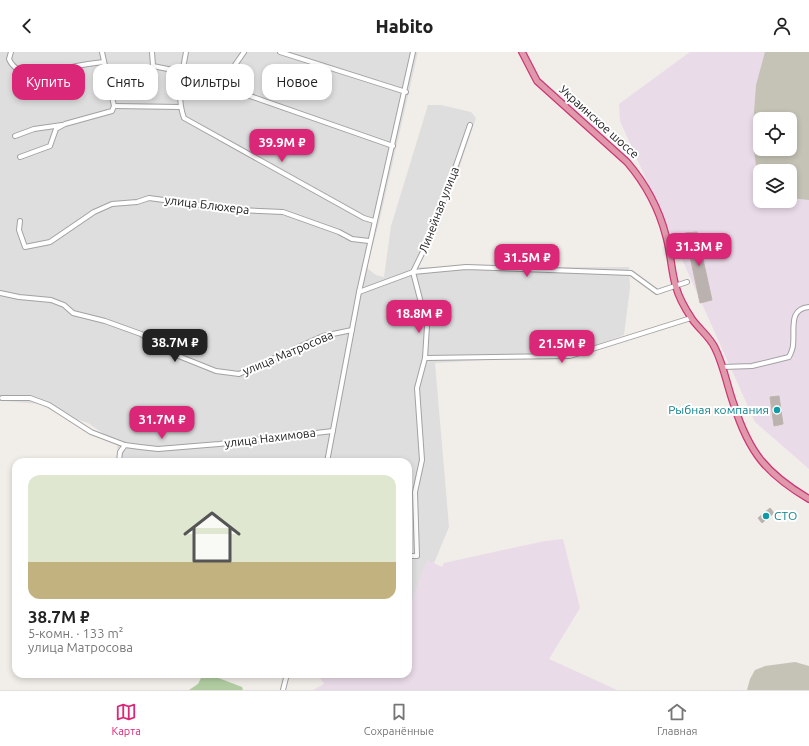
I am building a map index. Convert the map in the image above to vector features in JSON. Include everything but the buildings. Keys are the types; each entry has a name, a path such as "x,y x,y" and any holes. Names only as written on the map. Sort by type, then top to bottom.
{"highway":[{"name":"Украинское шоссе","path":"522,52 537,82 627,162 638,175 651,196 666,236 676,287 691,318 714,346 723,367 734,405 746,438 760,460 781,481 809,499"}],"street":[{"path":"11,52 9,59 12,66 20,71 53,72 75,66 104,62"},
{"path":"15,136 34,129 64,124 112,111 114,106 102,52"},
{"path":"152,52 153,66 166,68"},
{"path":"184,64 186,52"},
{"path":"236,64 244,52"},
{"path":"280,52 406,92"},
{"path":"328,458 358,292 406,92 413,52"},
{"path":"254,98 393,146"},
{"path":"180,100 180,107 184,118 364,218 374,221"},
{"path":"114,106 180,107"},
{"path":"20,157 50,146 56,129 64,124"},
{"name":"Линейная улица","path":"413,272 434,229 470,125"},
{"name":"улица Блюхера","path":"20,221 19,230 25,247 50,242 94,212 112,204 137,202 149,198 237,210 283,212 339,232 352,239 370,241"},
{"path":"358,292 413,272 466,267 631,273 657,292 676,287 687,282"},
{"path":"412,556 417,556 415,492 422,460 417,388 424,358 427,326 413,272"},
{"name":"улица Матросова","path":"1,293 18,297 51,300 64,305 73,313 105,321 141,334 171,353 216,371 239,374 323,336 352,330"},
{"path":"723,367 752,366 789,357 793,346 793,324 795,312 801,308 809,307"},
{"path":"424,358 570,356 691,318"},
{"name":"улица Нахимова","path":"2,398 30,398 49,405 91,432 124,445 166,448 219,444 333,431"},
{"path":"119,458 120,452 124,445"},
{"path":"283,690 286,678"}],"shaded area":[{"path":"0,52 418,52 379,223 368,262 368,269 376,275 384,277 391,226 428,105 441,105 471,112 476,118 439,228 418,267 629,267 630,288 624,335 569,355 435,363 449,527 415,609 412,608 412,458 119,458 117,443 88,423 62,415 39,404 5,401 0,399"},
{"path":"690,52 809,52 809,469 755,422 620,121 619,104"},
{"path":"765,52 809,52 809,200 797,199 797,164 756,164 755,156 797,156 797,112 754,112 756,85"},
{"path":"563,539 580,608 549,659 617,690 313,690 324,684 320,678 412,678 412,600 427,560 442,567 444,563 545,541"},
{"path":"795,662 809,666 809,690 747,690 750,679 755,670 765,666"}],"green space":[{"path":"201,678 218,678 242,687 243,690 189,690 198,684"}],"place":[{"name":"Рыбная компания","path":"777,410"},
{"name":"СТО","path":"766,516"}]}
